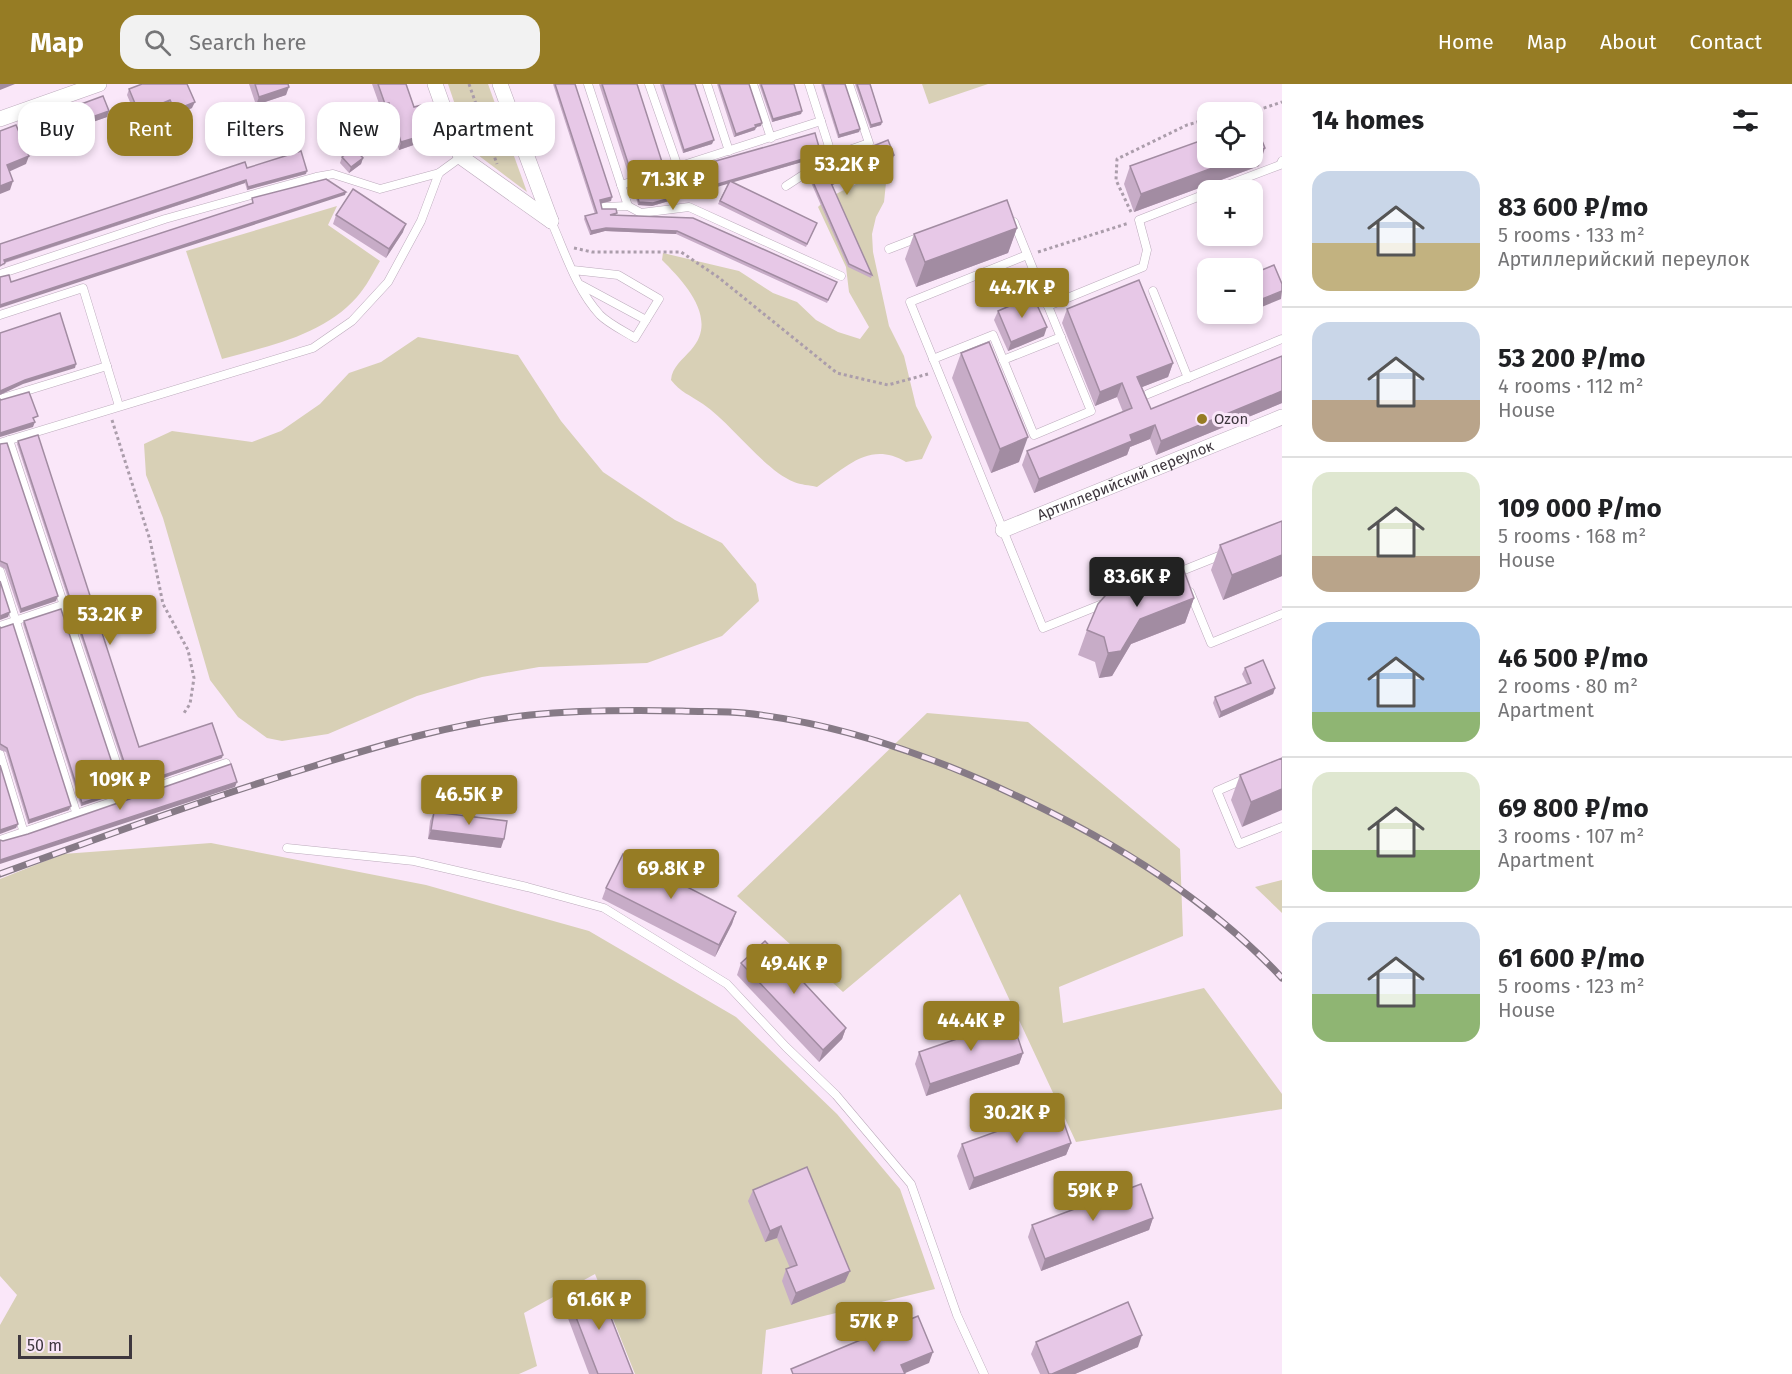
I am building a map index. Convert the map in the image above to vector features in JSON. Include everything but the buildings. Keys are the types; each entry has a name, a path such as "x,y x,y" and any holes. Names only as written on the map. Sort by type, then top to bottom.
{"street":[{"path":"0,119 99,84"},
{"path":"435,84 461,157 551,221"},
{"path":"500,84 551,221"},
{"name":"Артиллерийский переулок","path":"1003,530 1282,417"}],"lane":[{"path":"588,84 628,207"},
{"path":"649,84 678,167"},
{"path":"707,84 729,151"},
{"path":"753,84 771,138"},
{"path":"810,84 832,156"},
{"path":"786,186 832,156 869,143 849,84"},
{"path":"621,185 821,121"},
{"path":"0,274 165,219 316,177 333,174 380,189 439,173 461,157"},
{"path":"1240,180 1280,165 1282,161"},
{"path":"0,443 313,348 352,321 388,282 421,221 439,173"},
{"path":"1048,306 1143,267 1147,250 1139,220 1197,197"},
{"path":"604,207 628,207 641,213 689,207 842,276"},
{"path":"933,359 993,335 1034,435 1091,411 1010,212"},
{"path":"551,221 579,284 601,316 634,338 659,299 618,275 573,270"},
{"path":"889,249 932,232"},
{"path":"1027,255 910,302 1043,628 1118,597"},
{"path":"579,284 646,320"},
{"path":"0,315 83,288 119,406"},
{"path":"1153,291 1188,378"},
{"path":"1003,360 1061,337"},
{"path":"1148,394 1282,339"},
{"path":"0,399 107,366"},
{"path":"9,440 62,605 129,798"},
{"path":"1161,580 1232,551"},
{"path":"0,571 18,620 77,814"},
{"path":"1182,571 1211,643 1282,614"},
{"path":"0,626 62,605"},
{"path":"0,754 24,833"},
{"path":"0,840 129,798 226,763"},
{"path":"1260,773 1217,790 1239,844 1282,827"},
{"path":"287,848 414,861 527,887 604,908 727,984 786,1047 836,1095 911,1184 957,1315 984,1374"}],"path":[{"path":"469,84 498,166"},
{"path":"1263,108 1282,102"},
{"path":"1027,255 1139,220 1132,213 1116,180 1118,159 1197,122"},
{"path":"561,244 592,252 681,252 718,277 837,373 888,385 938,371"},
{"path":"109,410 150,540 163,604 188,650 194,678 190,704 184,713"}],"shaded area":[{"path":"448,84 488,84 494,102 454,102"},
{"path":"922,84 988,84 929,104"},
{"path":"479,156 514,156 527,192"},
{"path":"863,180 880,180 886,183 884,202 876,217 872,234 873,252 889,326 904,356 916,406 932,437 922,459 906,462 893,456 870,455 849,464 817,487 797,483 771,468 714,413 671,380 676,367 699,338 702,326 696,302 689,290 662,260 663,253 739,271 773,293 797,302 816,320 838,332 860,339 869,327 849,292 846,267 818,207 833,195"},
{"path":"337,206 328,225 380,261 360,293 344,310 312,330 277,344 222,359 186,251"},
{"path":"418,337 518,355 561,421 603,472 675,520 722,543 756,584 759,601 722,636 647,663 539,667 482,677 417,696 328,734 282,741 267,738 238,717 210,680 163,518 146,475 144,444 172,431 252,442 281,431 320,404 349,373 381,362"},
{"path":"927,713 1028,722 1180,849 1183,936 1059,987 1063,1023 1204,988 1282,1094 1282,1109 1076,1142 960,894 843,992 737,896"},
{"path":"211,843 426,885 589,931 736,1017 837,1114 900,1189 935,1289 766,1330 762,1374 635,1374 595,1274 524,1313 537,1366 519,1374 0,1374 0,1325 17,1295 0,1276 0,879 63,854"},
{"path":"1282,880 1282,913 1255,887"}],"railway":[{"path":"0,874 235,791 367,750 475,723 568,712 644,710 736,712 816,725 886,744 955,769 1057,815 1127,854 1193,899 1224,923 1282,978"}],"place":[{"name":"Ozon","path":"1202,419"}]}
